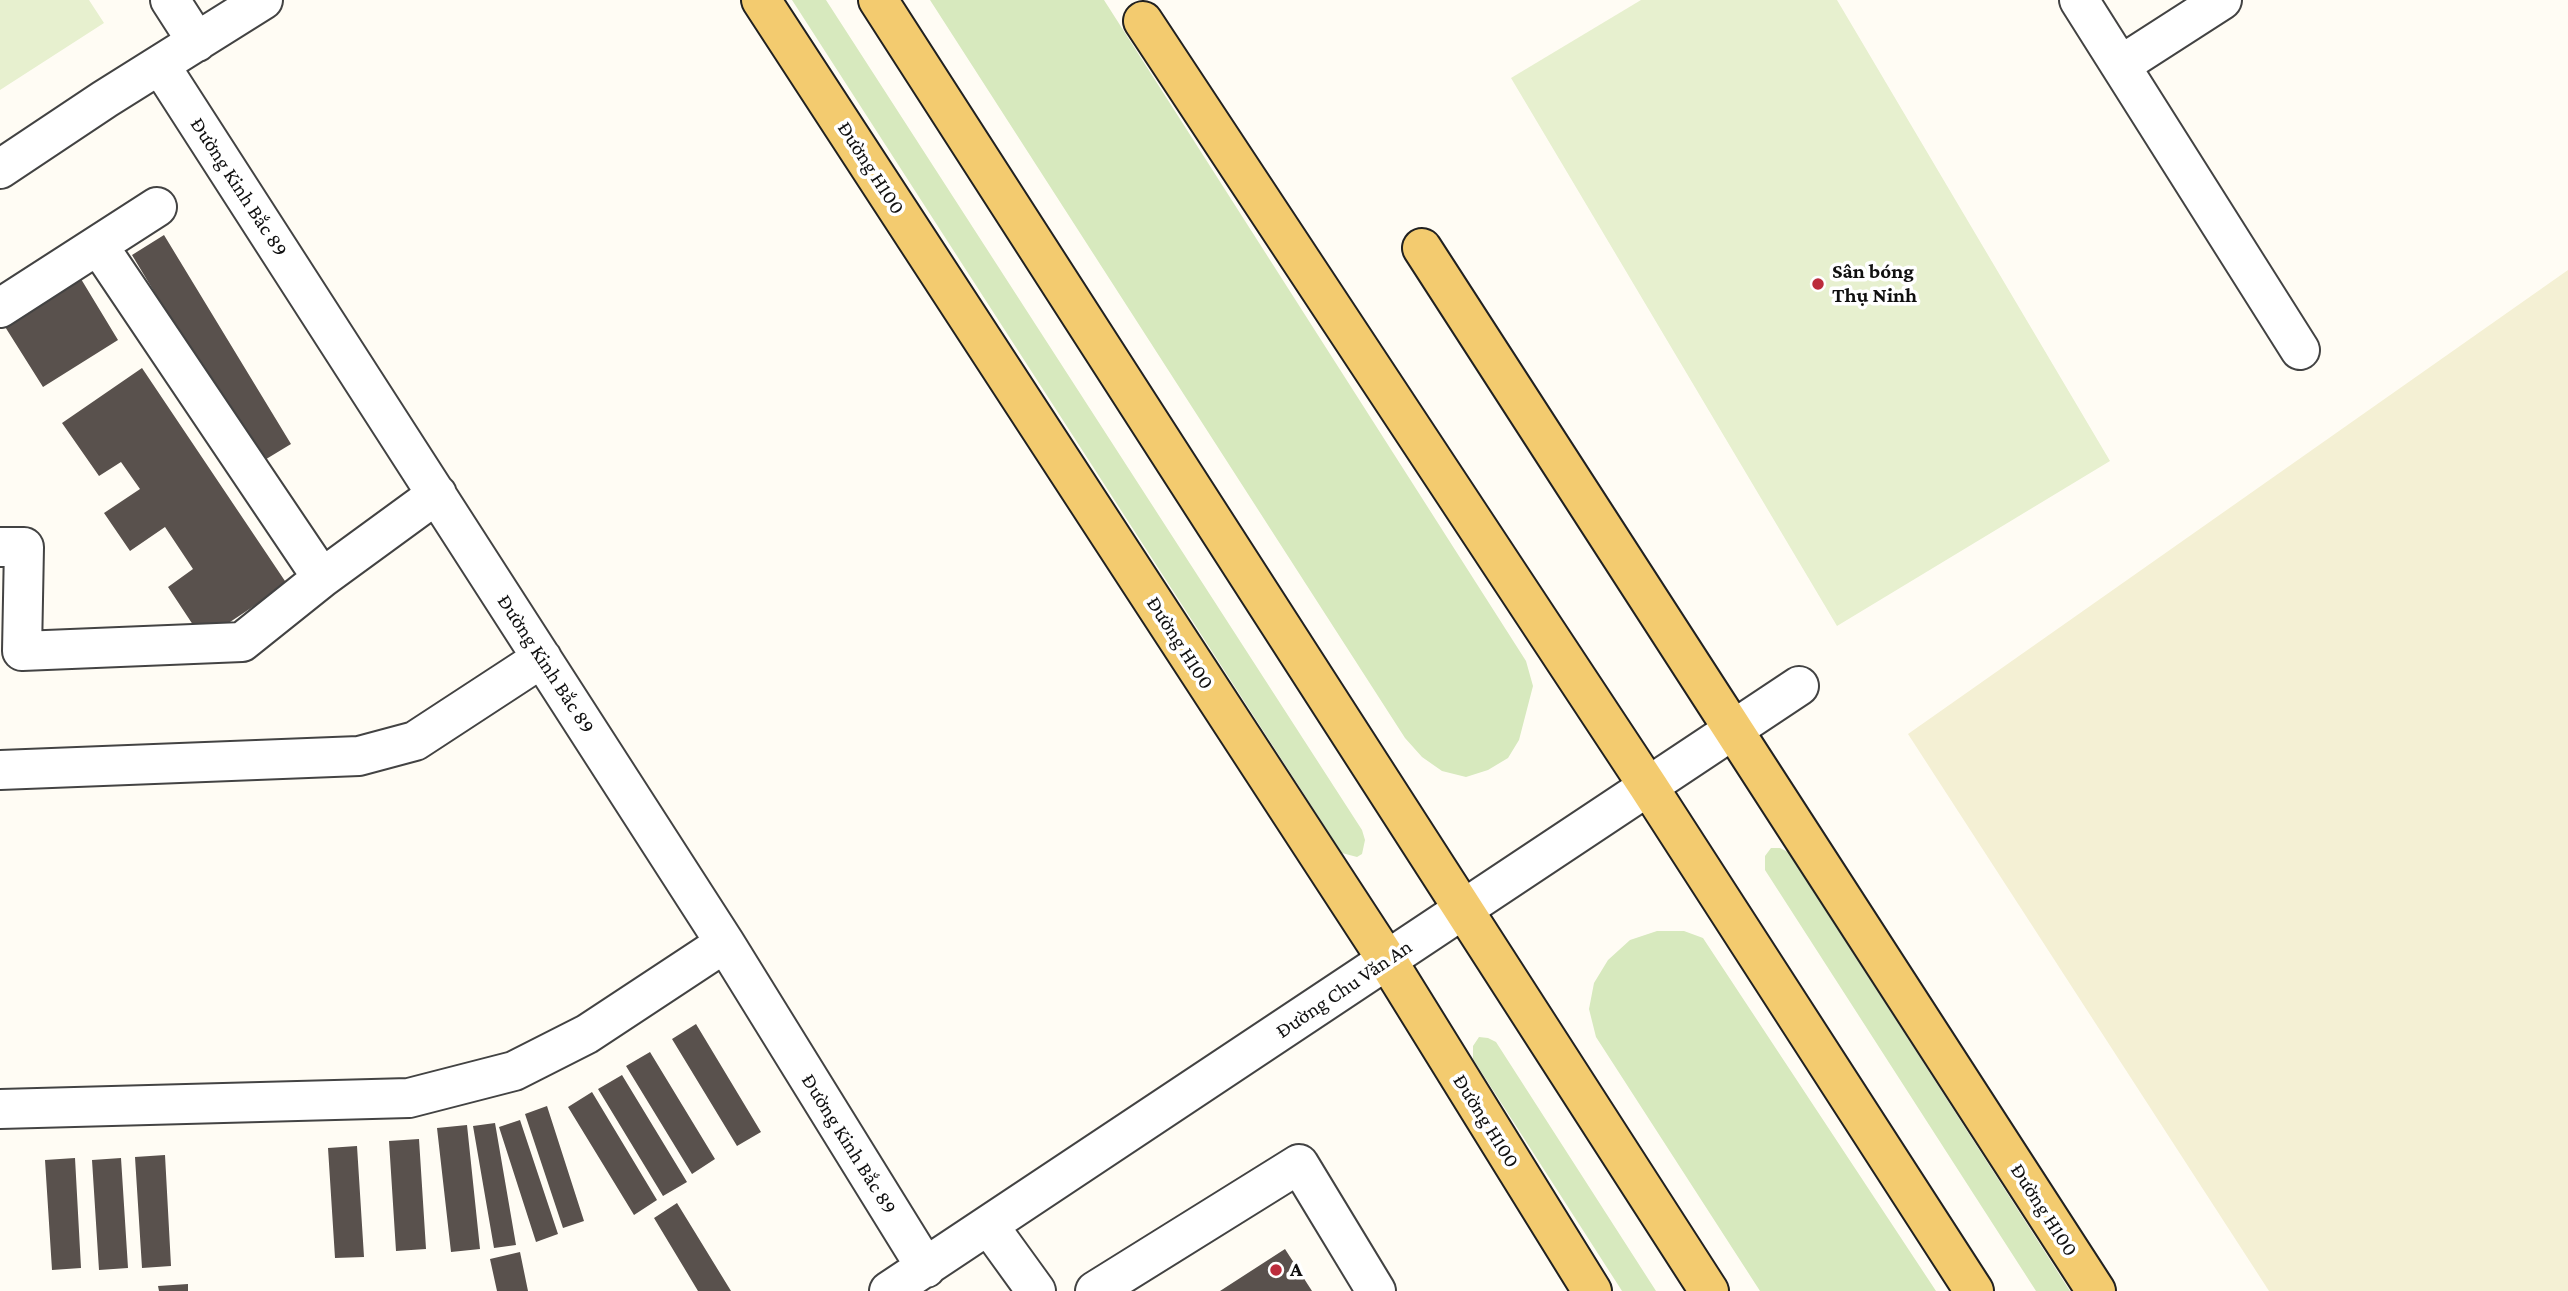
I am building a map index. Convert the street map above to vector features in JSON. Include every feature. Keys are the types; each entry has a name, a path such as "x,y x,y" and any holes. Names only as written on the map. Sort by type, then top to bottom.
{"main road":[{"name":"Đường H100","path":"761,0 1387,960 1592,1291"},
{"path":"878,0 1709,1291"},
{"path":"1143,22 1648,786 1975,1291"},
{"name":"Đường H100","path":"1422,248 2096,1291"}],"street":[{"path":"170,0 198,42"},
{"path":"0,169 263,0"},
{"path":"2079,0 2300,350"},
{"path":"2121,65 2222,0"},
{"name":"Đường Kinh Bắc 89","path":"160,65 725,943 926,1268"},
{"path":"0,308 157,207"},
{"path":"97,245 322,578"},
{"path":"0,547 24,547 22,651 242,642 322,578 437,494"},
{"path":"0,770 359,756 415,741 542,658"},
{"name":"Đường Chu Văn An","path":"889,1291 1799,686"},
{"path":"0,1109 409,1098 514,1071 587,1034 725,943"},
{"path":"1096,1291 1299,1164 1376,1291"},
{"path":"989,1226 1036,1291"}],"shaded area":[{"path":"2568,270 2568,1291 2269,1291 1908,734"}],"green space":[{"path":"0,0 89,0 104,23 0,90"},
{"path":"792,0 826,0 1362,830 1365,840 1362,854 1357,857 1342,853"},
{"path":"930,0 1104,0 1526,661 1533,686 1519,740 1508,758 1488,770 1466,777 1442,771 1422,757 1405,738"},
{"path":"1641,0 1837,0 2110,461 1837,626 1511,78"},
{"path":"1771,848 1788,852 2070,1291 2036,1291 1765,870 1765,856"},
{"path":"1657,931 1684,931 1703,938 1936,1291 1760,1291 1596,1037 1589,1009 1594,983 1608,960 1630,940"},
{"path":"1479,1037 1496,1042 1656,1291 1622,1291 1473,1059 1473,1046"}],"building":[{"path":"164,235 291,444 258,464 132,255"},
{"path":"78,274 118,340 43,387 2,322"},
{"path":"142,368 287,584 203,640 168,587 193,569 165,527 130,551 104,513 140,489 121,462 99,476 62,423"},
{"path":"696,1024 761,1132 737,1146 672,1039"},
{"path":"650,1052 715,1159 692,1174 626,1066"},
{"path":"622,1075 687,1182 663,1196 598,1089"},
{"path":"592,1092 657,1200 634,1215 568,1107"},
{"path":"547,1106 584,1221 563,1228 525,1114"},
{"path":"520,1120 558,1234 536,1242 499,1127"},
{"path":"495,1123 516,1245 494,1248 473,1126"},
{"path":"467,1125 480,1249 451,1252 437,1128"},
{"path":"419,1139 426,1249 396,1251 389,1141"},
{"path":"357,1146 364,1257 335,1258 328,1148"},
{"path":"165,1155 171,1266 142,1268 135,1157"},
{"path":"75,1158 81,1268 52,1270 45,1160"},
{"path":"121,1158 128,1268 99,1270 92,1160"},
{"path":"677,1203 731,1291 698,1291 654,1218"},
{"name":"A","path":"1285,1249 1312,1291 1220,1291"},
{"path":"520,1252 528,1291 497,1291 490,1259"},
{"path":"188,1284 188,1291 159,1291 158,1286"}],"place":[{"name":"Sân bóng Thụ Ninh","path":"1818,284"},
{"name":"A","path":"1276,1270"}]}
